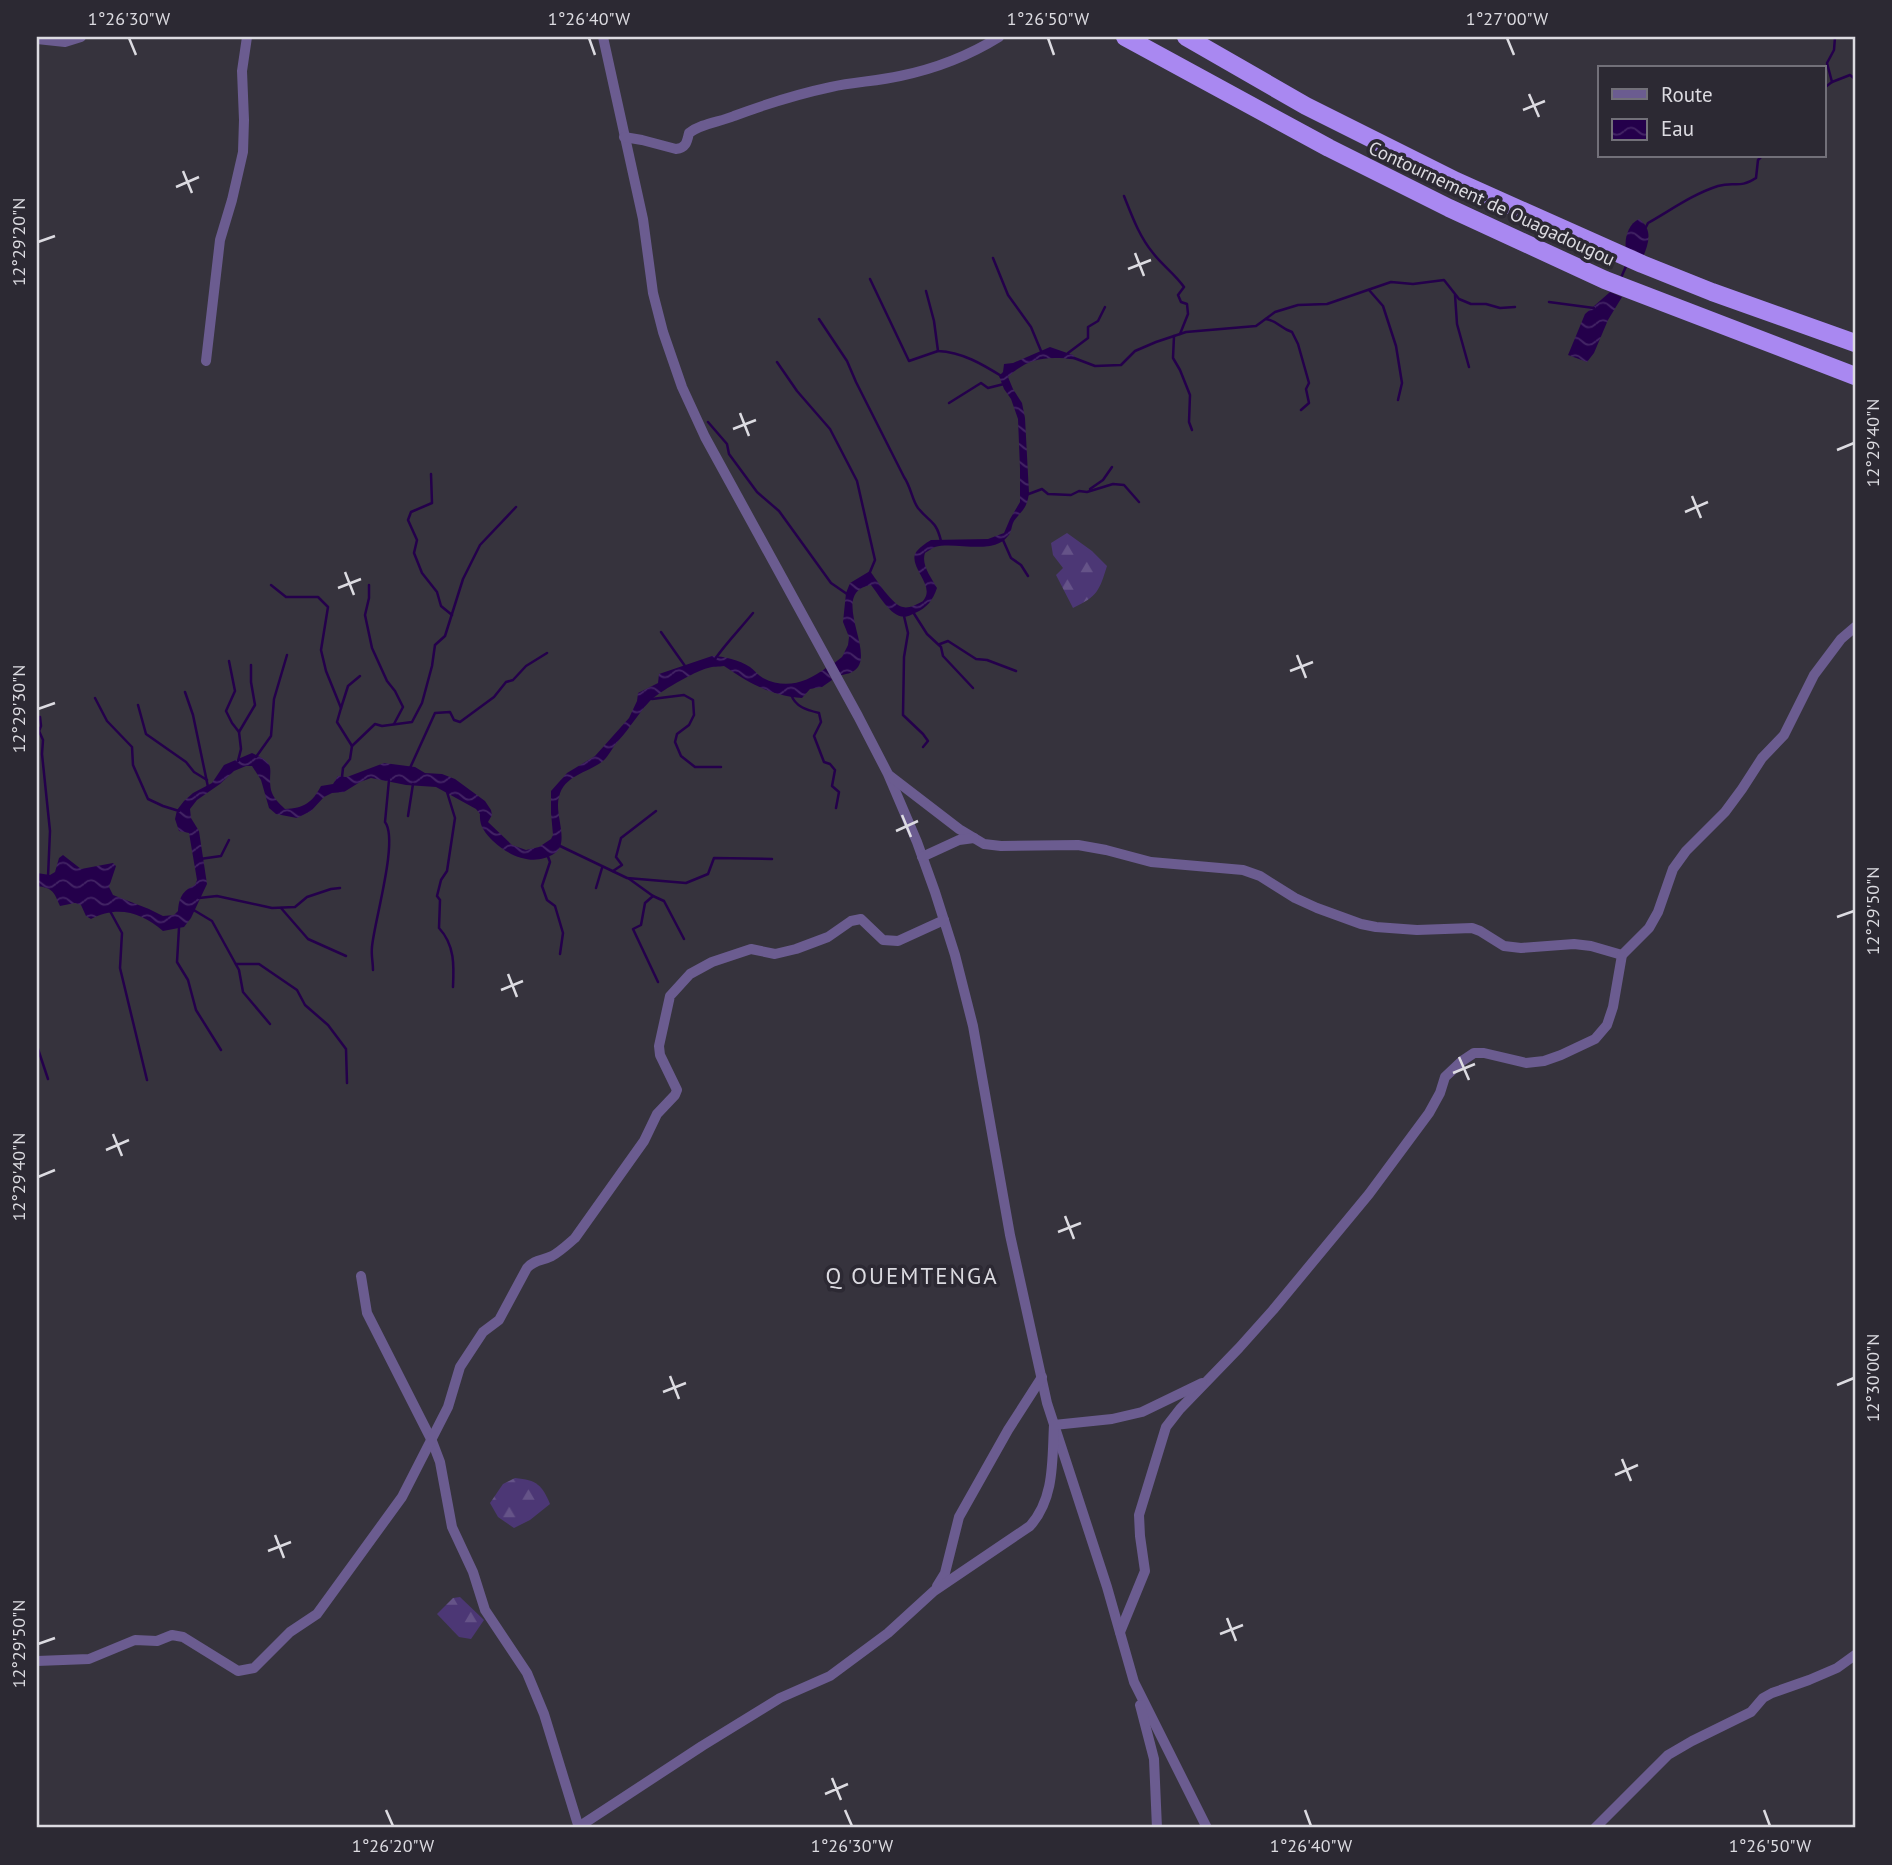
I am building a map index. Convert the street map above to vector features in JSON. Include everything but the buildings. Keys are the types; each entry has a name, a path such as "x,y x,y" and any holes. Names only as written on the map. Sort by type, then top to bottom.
{"highway":[{"name":"Contournement de Ouagadougou","path":"1125,37 1341,154 1605,280 1855,376"},
{"name":"Contournement de Ouagadougou","path":"1186,37 1306,106 1456,181 1642,264 1855,343"}],"street":[{"path":"37,39 65,42 81,37"},
{"path":"206,360 220,240 243,152 242,71 247,37"},
{"path":"603,37 643,219 653,293 682,387 705,437 888,774 922,857 955,955 973,1026 1010,1235 1041,1377 1120,1632 1154,1759 1157,1828"},
{"path":"624,138 682,148 687,143 690,132 697,127 834,86 903,76 972,51 999,37"},
{"path":"1120,1632 1144,1572 1139,1515 1166,1427 1265,1320 1369,1194 1429,1113 1446,1077 1462,1061 1474,1053 1484,1053 1526,1063 1544,1061 1595,1039 1607,1025 1622,955 1649,928 1658,912 1673,869 1686,851 1725,812 1762,758 1784,736 1814,675 1841,639 1855,627"},
{"path":"888,774 959,829 984,844 1078,845 1151,862 1243,870 1260,876 1295,898 1360,924 1417,930 1472,928 1504,946 1521,948 1574,944 1622,955"},
{"path":"922,857 959,839 974,838"},
{"path":"37,1661 89,1659 135,1640 157,1642 172,1635 183,1637 238,1671 254,1668 290,1632 317,1614 402,1497 449,1407 460,1367 483,1332 499,1320 527,1268 533,1261 549,1258 561,1251 575,1238 644,1141 657,1114 675,1095 677,1090 660,1055 659,1046 670,996 690,974 712,962 751,949 775,954 796,949 828,937 851,921 861,919 883,940 898,941 944,920"},
{"path":"361,1276 367,1313 440,1462 452,1527 473,1572 485,1610 527,1673 544,1714 578,1828 780,1698 830,1676 888,1633 934,1591 1030,1526 1038,1517 1049,1492 1054,1425"},
{"path":"934,1591 945,1573 959,1517 1041,1377"},
{"path":"1054,1425 1112,1419 1142,1412 1209,1380"},
{"path":"1595,1828 1668,1755 1751,1712 1763,1698 1772,1693 1837,1668 1855,1656"},
{"path":"1134,1682 1207,1828"}],"green space":[{"path":"1067,533 1107,566 1096,592 1073,608 1056,575 1063,568 1053,555 1051,543"},
{"path":"515,1478 529,1480 538,1485 550,1504 530,1520 514,1528 498,1517 490,1503 503,1484"},
{"path":"460,1597 484,1620 471,1639 459,1637 437,1614 453,1598"}],"water":[{"path":"1639,219 1648,232 1643,257 1626,249 1626,236"},
{"path":"1610,292 1622,297 1608,320 1594,353 1587,362 1568,355 1585,314"},
{"path":"1050,347 1073,355 1076,359 1038,360 1026,364 1008,377 1022,403 1025,418 1029,493 1025,506 1014,521 1009,534 993,545 943,546 925,553 925,566 937,588 926,606 908,616 894,613 871,585 859,590 854,598 853,609 861,658 854,671 838,676 833,664 842,657 848,645 849,637 843,622 846,593 850,583 870,571 894,602 904,607 913,606 923,601 927,589 914,560 915,554 922,546 931,540 988,539 1004,533 1020,502 1020,469 1018,419 999,376 1003,372 1004,364 1013,363"},
{"path":"712,656 741,662 772,682 796,683 826,668 832,680 822,687 810,689 802,698 790,697 761,688 724,666 702,670 668,688 649,702 603,761 566,784 558,804 561,842 555,853 547,857 531,860 507,852 485,832 476,809 436,787 406,785 371,778 344,792 324,797 311,811 297,818 276,814 269,808 261,780 252,766 246,766 234,771 197,800 190,809 191,818 199,831 207,884 184,927 163,931 138,916 120,912 111,912 91,919 86,916 81,905 75,903 60,906 52,891 37,886 37,873 50,875 55,872 59,858 63,855 81,869 113,863 116,866 109,887 113,895 163,916 174,915 178,911 182,895 195,885 197,880 189,833 179,831 175,819 177,810 193,793 212,783 224,765 252,753 269,764 272,793 285,809 307,804 321,786 333,784 338,776 347,777 384,763 415,767 425,773 442,774 455,779 485,801 492,815 488,822 512,845 526,850 539,847 553,835 551,791 567,773 595,756 629,718 638,693 658,683 659,674"}],"waterway":[{"path":"1832,82 1827,63 1834,50 1835,37"},
{"path":"1826,86 1850,75 1855,79"},
{"path":"1646,227 1648,223 1700,193 1718,186 1741,184 1756,178 1760,158"},
{"path":"1124,196 1136,226 1148,246 1184,287 1178,295 1181,302 1187,304 1188,314 1180,334"},
{"path":"993,258 1008,295 1031,327 1041,351"},
{"path":"1620,280 1627,264"},
{"path":"870,279 909,361 938,351"},
{"path":"1074,358 1095,366 1121,365 1135,351 1186,332 1256,326 1275,312 1298,305 1327,304 1391,282 1413,284 1444,280 1459,299 1471,304 1515,307"},
{"path":"1369,290 1383,306 1396,346 1402,383 1398,400"},
{"path":"926,291 938,351 964,356 1003,377"},
{"path":"1455,295 1457,324 1469,367"},
{"path":"1549,302 1594,308"},
{"path":"1068,353 1088,338 1088,327 1098,321 1105,307"},
{"path":"819,319 847,361 916,505 935,525 941,541"},
{"path":"1266,319 1292,332 1298,344 1309,383 1306,389 1309,403 1301,410"},
{"path":"1174,336 1173,358 1190,395 1189,422 1192,430"},
{"path":"777,362 797,391 830,429 857,481 875,560 870,572"},
{"path":"949,403 981,383 988,388 1004,384"},
{"path":"708,422 727,444 729,454 757,492 779,511 831,583 847,594"},
{"path":"1090,489 1103,480 1112,467"},
{"path":"431,474 432,503 411,512 408,520 417,540 414,553 422,573 437,592 441,606 452,615"},
{"path":"1026,495 1042,489 1048,494 1071,495 1113,484 1124,485 1139,502"},
{"path":"342,777 352,746 375,724 382,726 412,722 422,703 435,645 445,636 463,579 480,545 516,507"},
{"path":"1003,540 1011,558 1021,565 1028,576"},
{"path":"271,585 286,597 318,597 328,607 321,650 326,671 341,708 337,722 352,746"},
{"path":"369,585 365,615 372,648 403,707 394,724"},
{"path":"913,612 927,634 941,647 943,656 973,688"},
{"path":"715,659 753,613"},
{"path":"904,616 908,633 904,657 903,715 928,741 923,747"},
{"path":"661,632 685,666"},
{"path":"940,644 948,641 976,659 987,660 1016,671"},
{"path":"410,768 435,713 450,712 454,720 460,722 494,697 506,682 513,680 526,666 547,653"},
{"path":"256,757 271,736 274,699 287,655"},
{"path":"229,661 235,691 226,711 239,732"},
{"path":"238,761 241,749 239,732 255,705 251,665"},
{"path":"341,708 348,686 360,676"},
{"path":"185,692 193,715 208,787"},
{"path":"791,694 798,705 819,713 821,722 814,736 824,762 835,770 832,786 839,792 836,808"},
{"path":"652,699 684,695 693,700 694,715 689,725 677,734 675,742 681,756 695,767 721,767"},
{"path":"95,698 107,721 132,747 133,765 148,799 179,811"},
{"path":"138,705 146,734 207,780"},
{"path":"40,717 39,731 43,740 50,831 48,877"},
{"path":"373,970 372,947 388,863 389,832 385,822 389,780"},
{"path":"408,816 413,784"},
{"path":"447,792 455,818 447,871 441,880 437,896 440,900 439,928 448,941 452,956 453,987"},
{"path":"613,871 622,865 616,857 621,838 656,811"},
{"path":"200,859 221,856 229,840"},
{"path":"558,845 627,878 686,883 708,874 714,858 772,859"},
{"path":"547,854 550,862 542,886 547,900 555,906 563,933 560,954"},
{"path":"596,888 602,868"},
{"path":"628,878 653,896 645,903 641,925 633,929 658,982"},
{"path":"199,898 217,896 272,908 295,907 307,897 340,888"},
{"path":"653,896 664,901 684,939"},
{"path":"281,908 308,939 346,956"},
{"path":"192,909 212,921 239,970 243,992 270,1024"},
{"path":"110,911 122,933 120,968 147,1080"},
{"path":"179,928 177,962 188,980 196,1010 221,1050"},
{"path":"236,964 259,964 297,990 305,1005 328,1025 346,1049 347,1083"},
{"path":"37,1046 48,1079"}],"district":[{"name":"Q OUEMTENGA","path":"912,1276"}]}
